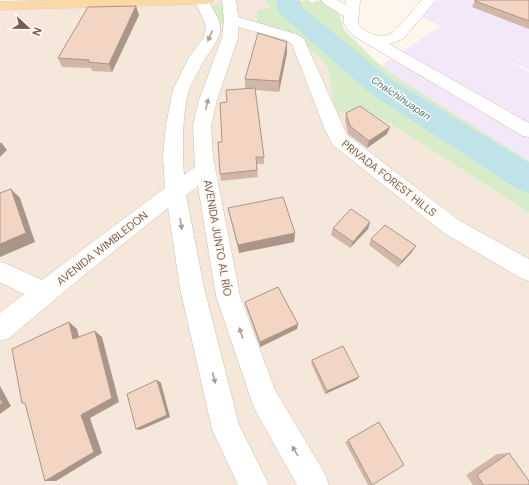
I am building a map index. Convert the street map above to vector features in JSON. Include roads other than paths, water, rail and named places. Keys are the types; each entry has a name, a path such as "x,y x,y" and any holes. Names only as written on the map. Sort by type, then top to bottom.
{"main road":[{"path":"0,6 206,0"}],"street":[{"path":"201,0 212,22 213,30 210,39 197,57 181,90 175,125 173,157 175,191 192,288 226,429 254,485"},
{"name":"AVENIDA JUNTO AL RÍO","path":"229,0 231,20 230,38 208,100 202,125 203,157 228,296 264,398 314,485"},
{"path":"328,0 353,7 351,24 357,32 529,131"},
{"path":"371,41 391,39 398,36 429,0"},
{"name":"PRIVADA FOREST HILLS","path":"231,20 290,37 299,42 334,130 340,140 452,227 529,271"},
{"path":"175,125 202,125"},
{"name":"AVENIDA WIMBLEDON","path":"0,329 44,292 175,191 206,170"},
{"path":"0,271 44,292"}],"waterway":[{"name":"Chalchihuapan","path":"288,0 290,10 379,85 529,180"}]}
